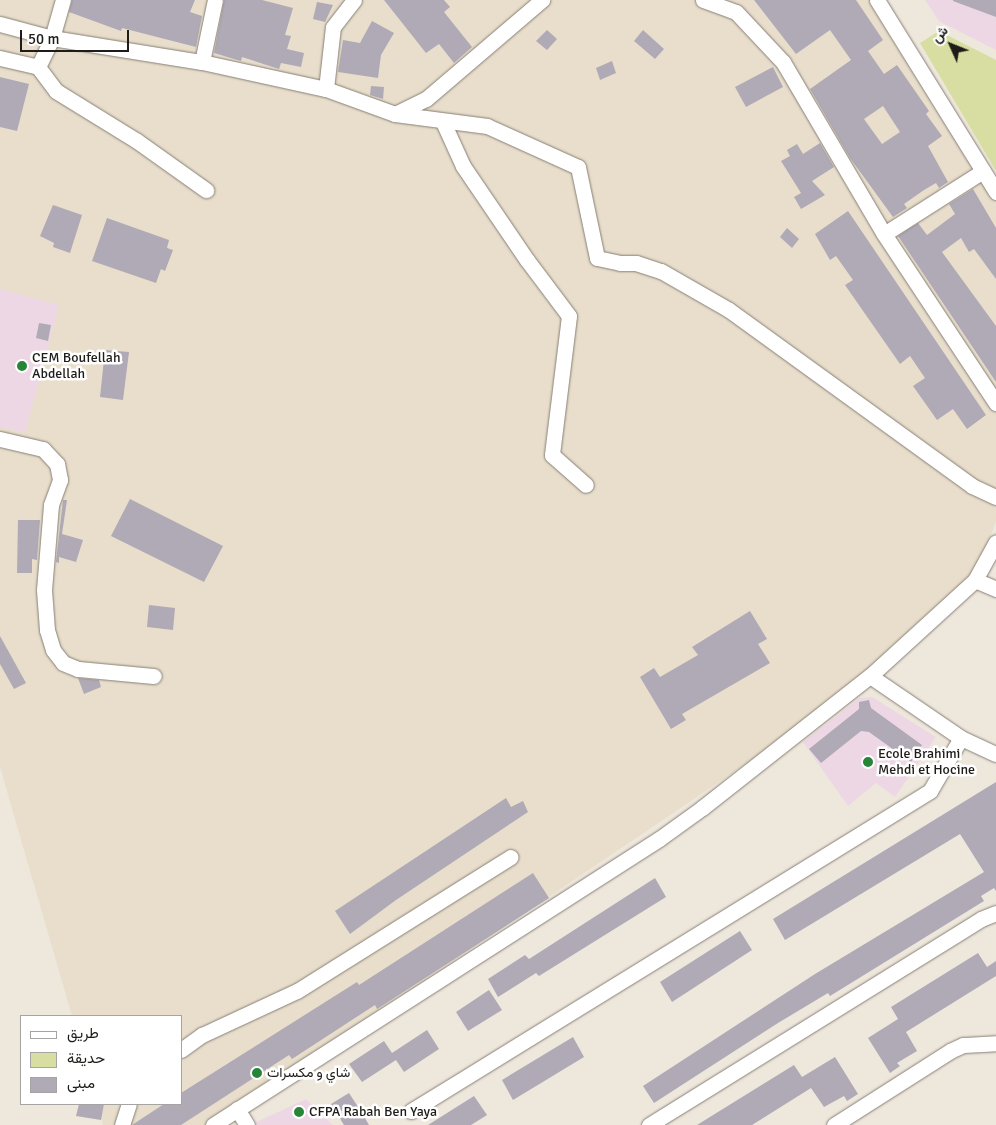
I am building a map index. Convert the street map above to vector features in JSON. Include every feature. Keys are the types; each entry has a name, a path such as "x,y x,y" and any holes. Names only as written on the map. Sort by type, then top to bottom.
{"street":[{"path":"38,67 52,38 63,0"},
{"path":"202,62 215,0"},
{"path":"326,89 333,28 354,0"},
{"path":"395,114 426,99 542,0"},
{"path":"703,0 736,12 783,62 884,234 996,403"},
{"path":"876,0 996,192"},
{"path":"0,24 52,38 202,62 326,89 395,114 443,122 487,126 578,166 597,258 620,263 636,263 661,271 729,310 972,486 996,497"},
{"path":"0,58 38,67 56,91 137,141 206,190"},
{"path":"443,122 463,166 526,260 569,316 552,455 586,485"},
{"path":"884,234 983,171"},
{"path":"0,439 42,450 57,464 60,480 51,505 44,590 47,630 53,650 64,663 78,669 154,676"},
{"path":"213,1125 659,839 870,676 975,580 996,542"},
{"path":"975,580 996,589"},
{"path":"870,676 962,738 996,754"},
{"path":"411,1111 914,804 930,791 962,738"},
{"path":"182,1049 202,1035 297,991 511,857"},
{"path":"649,1125 981,919 996,913"},
{"path":"834,1125 950,1051 963,1045 996,1043"},
{"path":"122,1125 129,1105"},
{"path":"237,1109 247,1125"}],"shaded area":[{"path":"0,0 880,0 996,189 996,521 975,580 836,703 211,1125 103,1125 97,1105 182,1105 182,1015 72,1015 0,767"},
{"path":"925,0 996,0 996,50 939,21"},
{"name":"CEM Boufellah Abdellah","path":"0,289 59,305 25,433 0,427"},
{"name":"Ecole Brahimi Mehdi et Hocine","path":"872,697 936,737 895,797 876,783 848,806 803,742 860,698"},
{"name":"CFPA Rabah Ben Yaya","path":"306,1099 333,1125 250,1125"}],"green space":[{"path":"939,31 996,60 996,171 920,43"}],"building":[{"path":"72,0 195,0 190,12 202,16 196,47 122,28 121,31 69,12"},
{"path":"224,0 262,0 293,8 285,35 291,36 287,49 304,53 301,67 281,63 279,69 242,57 241,61 214,53"},
{"path":"384,0 444,0 450,7 444,12 472,47 454,63 439,44 426,53"},
{"path":"754,0 856,0 883,40 868,51 884,74 897,65 929,111 926,114 942,136 928,146 948,182 939,188 936,183 924,190 904,204 907,208 893,217 850,158 810,89 851,60 830,30 796,54","holes":["883,106 900,132 882,144 864,119"]},
{"path":"996,0 996,17 953,1"},
{"path":"317,2 333,5 325,22 313,19"},
{"path":"372,21 394,33 381,55 378,78 338,72 343,40 360,43"},
{"path":"547,30 557,39 547,50 536,41"},
{"path":"643,30 664,49 655,59 634,41"},
{"path":"612,61 616,73 600,80 596,68"},
{"path":"773,67 783,87 746,107 735,87"},
{"path":"0,77 29,84 17,131 0,127"},
{"path":"371,86 384,87 383,99 370,95"},
{"path":"820,143 834,167 812,181 825,195 801,209 794,197 801,193 781,161 790,156 787,150 797,144 803,154"},
{"path":"973,189 996,228 996,279 974,249 969,252 961,238 942,252 996,326 996,382 898,236 918,223 927,235 955,214 949,204"},
{"path":"53,205 82,215 70,253 53,247 54,243 40,236"},
{"path":"848,211 986,415 967,429 953,409 937,420 913,386 925,378 910,356 900,364 845,285 853,280 836,256 830,260 815,234"},
{"path":"107,218 169,240 167,248 173,250 165,271 161,269 156,283 92,261"},
{"path":"787,228 799,239 792,248 780,237"},
{"path":"39,323 51,325 48,341 36,338"},
{"path":"105,350 129,352 123,400 100,397"},
{"path":"130,499 223,546 204,582 111,536"},
{"path":"63,500 67,500 62,534 83,540 76,562 59,557 59,563 56,562"},
{"path":"18,520 40,520 37,560 32,559 32,573 17,573"},
{"path":"149,605 175,608 173,630 147,627"},
{"path":"750,611 767,639 758,644 770,663 682,714 686,720 671,729 640,677 654,668 660,677 698,655 692,647"},
{"path":"0,636 26,683 14,689 0,664"},
{"path":"78,678 99,680 101,687 84,694"},
{"path":"869,700 871,708 922,745 911,762 869,732 861,731 821,763 809,749 859,709 859,702"},
{"path":"996,782 996,891 994,888 981,896 984,901 830,996 828,993 778,1023 654,1103 643,1086 815,974 984,872 960,834 785,940 773,919"},
{"path":"506,798 511,807 523,801 528,812 396,900 350,934 335,911"},
{"path":"533,873 549,898 377,1009 375,1005 292,1059 289,1055 181,1125 132,1125 162,1105 182,1105 182,1092 357,982 359,985"},
{"path":"655,878 666,897 539,976 536,973 498,997 488,979 525,955 529,959"},
{"path":"740,931 752,950 672,1002 660,982"},
{"path":"978,953 987,967 996,961 996,976 906,1032 917,1051 897,1063 900,1066 890,1073 868,1038 898,1019 891,1007"},
{"path":"489,990 502,1010 468,1031 456,1012"},
{"path":"427,1030 439,1049 404,1072 396,1060 362,1082 349,1064 384,1041 392,1053"},
{"path":"573,1037 584,1057 513,1100 502,1080"},
{"path":"835,1057 858,1094 847,1101 844,1096 824,1107 811,1088 752,1125 697,1125 794,1065 802,1077"},
{"path":"349,1093 369,1125 344,1125 331,1104"},
{"path":"474,1096 487,1115 471,1125 428,1125"},
{"path":"79,1105 104,1105 101,1120 76,1116"}],"place":[{"name":"CEM Boufellah Abdellah","path":"22,366"},
{"name":"Ecole Brahimi Mehdi et Hocine","path":"868,762"},
{"name":"شاي و مكسرات","path":"257,1073"},
{"name":"CFPA Rabah Ben Yaya","path":"299,1112"}]}
